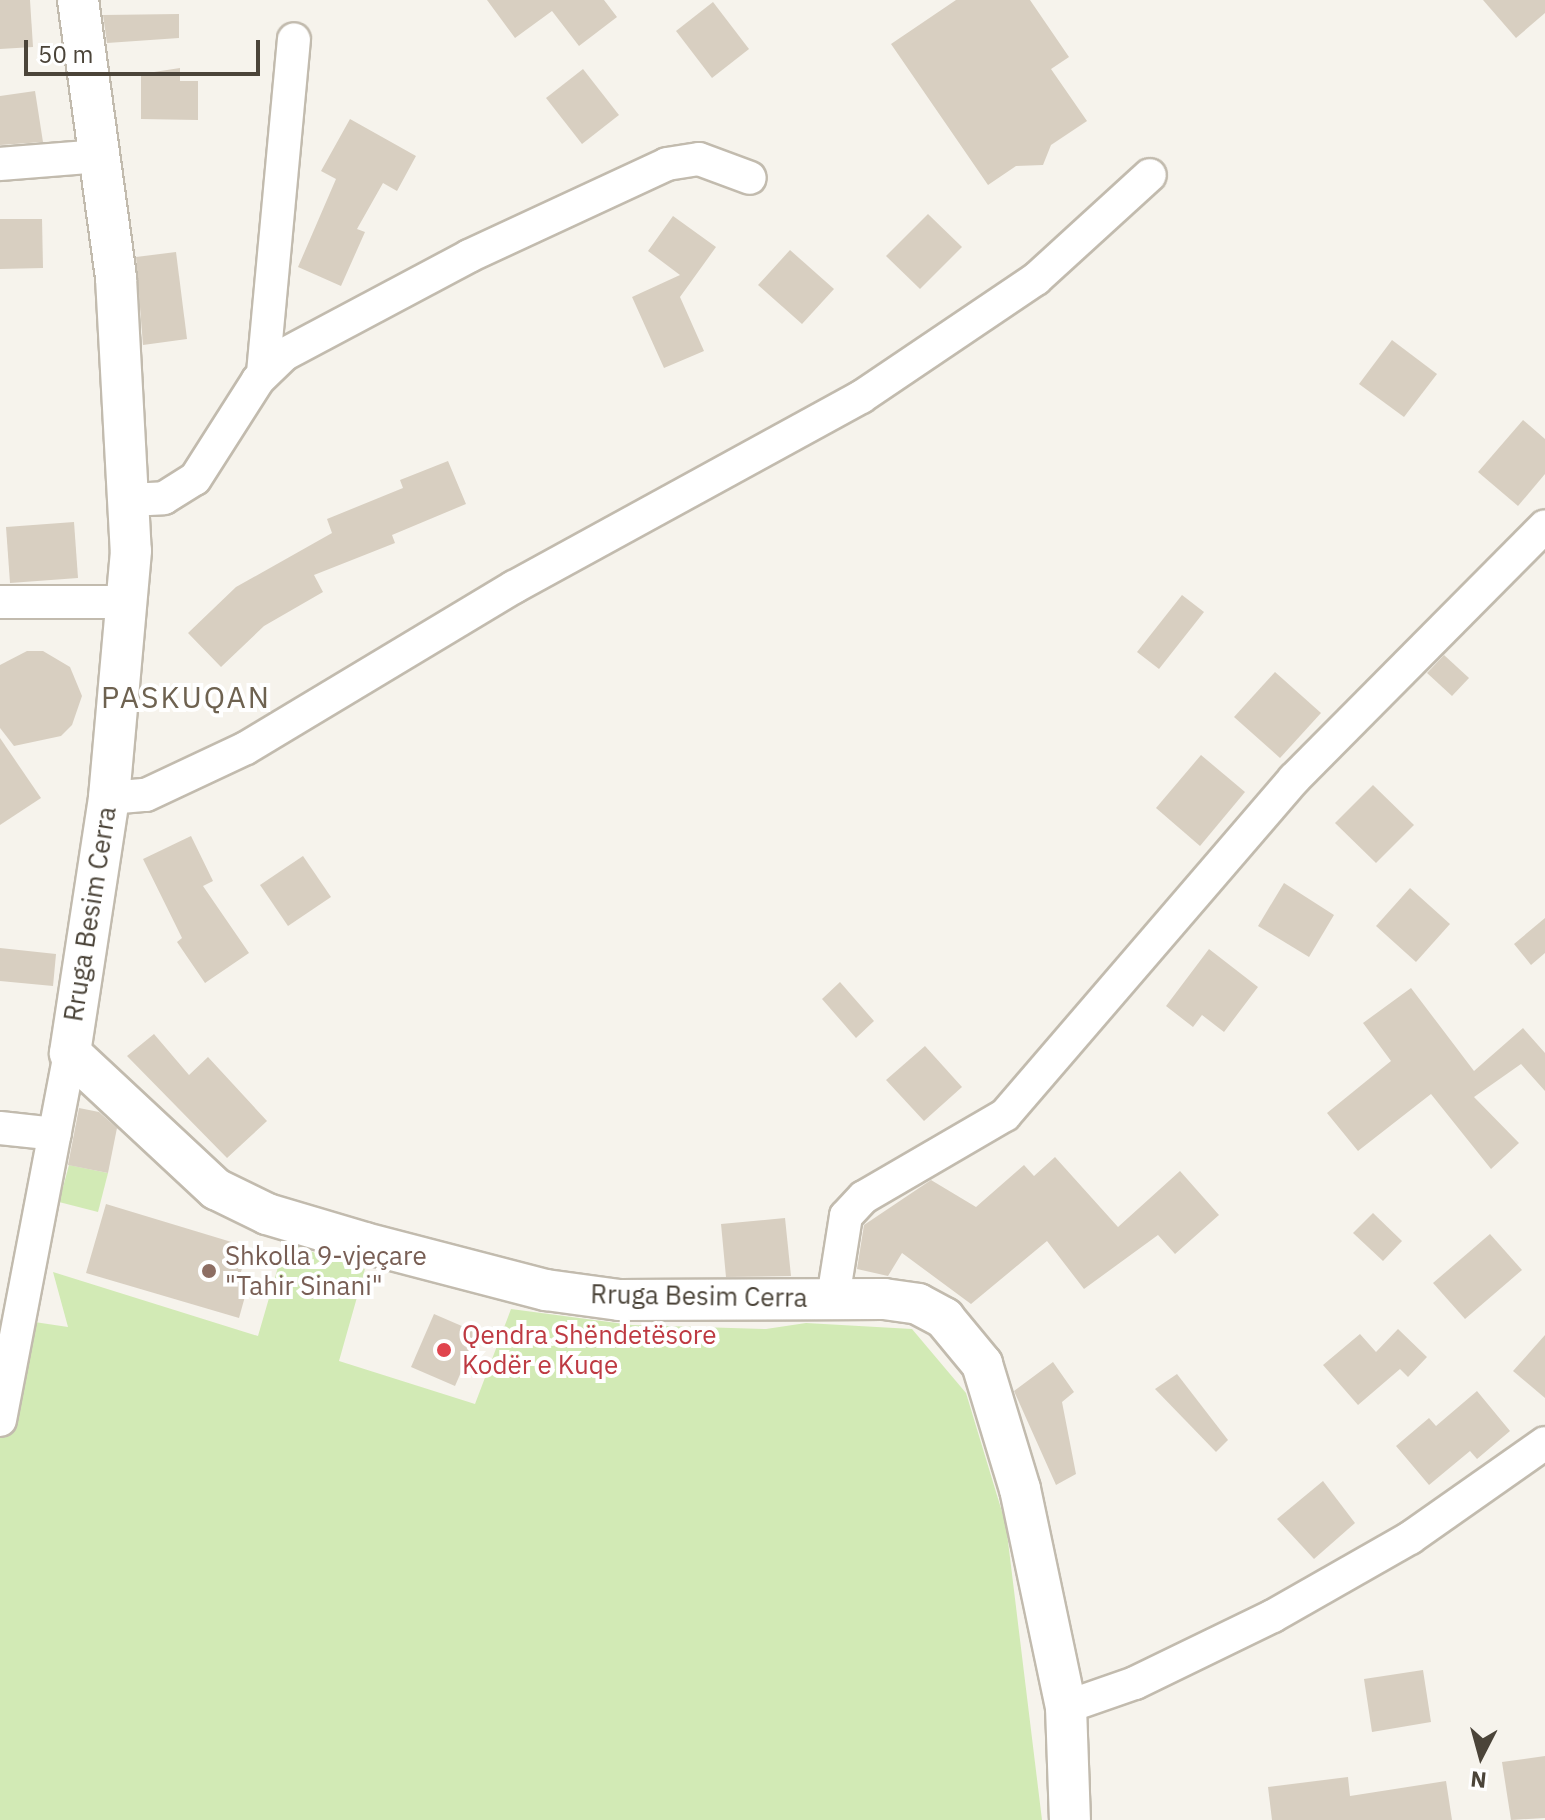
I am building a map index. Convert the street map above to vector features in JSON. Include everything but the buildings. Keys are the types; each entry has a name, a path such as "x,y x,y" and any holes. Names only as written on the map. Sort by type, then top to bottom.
{"street":[{"name":"Rruga Besim Cerra","path":"78,0 116,278 129,500 129,602 109,798 70,1053 185,1167 267,1214 546,1290 619,1300 833,1298 918,1304 955,1328 982,1364 1020,1489 1066,1707 1070,1820"},
{"path":"263,373 294,39"},
{"path":"0,164 100,156"},
{"path":"129,500 164,498 195,479 263,373 285,354 469,256 667,164 699,159 750,178"},
{"path":"109,798 146,795 246,748 514,587 861,397 1048,270 1150,175"},
{"path":"833,1298 846,1216 864,1197 1005,1115 1294,779 1545,526"},
{"path":"0,602 129,602"},
{"path":"0,1420 70,1053"},
{"path":"0,1128 55,1134"},
{"path":"1066,1707 1135,1683 1273,1616 1410,1538 1545,1443"}],"green space":[{"path":"69,1165 108,1173 98,1212 59,1202"},
{"path":"285,1243 365,1269 339,1361 475,1404 511,1309 632,1325 766,1329 806,1323 912,1329 966,1393 1006,1525 1042,1820 0,1820 0,1420 21,1320 68,1327 53,1272 258,1336"}],"place":[{"name":"Shkolla 9-vjeçare \"Tahir Sinani\"","path":"209,1271"},
{"name":"Qendra Shëndetësore Kodër e Kuqe","path":"444,1350"}],"district":[{"name":"PASKUQAN","path":"186,697"}]}
